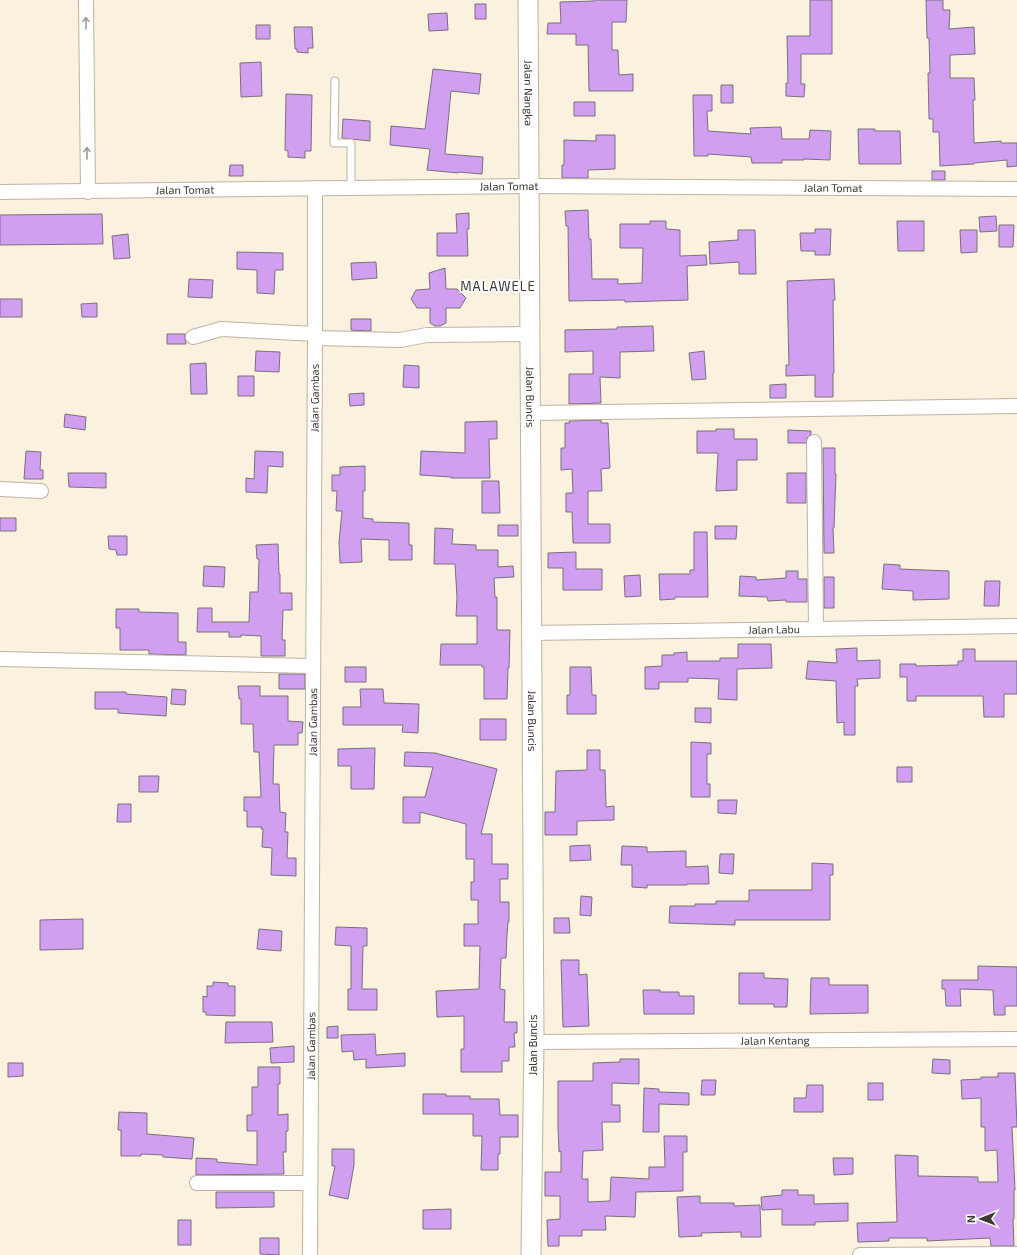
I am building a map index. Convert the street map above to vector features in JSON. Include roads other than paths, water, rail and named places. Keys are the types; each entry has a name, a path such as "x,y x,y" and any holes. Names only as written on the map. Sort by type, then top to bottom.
{"street":[{"path":"86,0 88,192"},
{"name":"Jalan Nangka","path":"528,0 529,186"},
{"name":"Jalan Tomat","path":"0,192 529,186 1017,189"},
{"name":"Jalan Buncis","path":"529,186 534,1042 531,1255"},
{"name":"Jalan Gambas","path":"310,1255 315,188"},
{"path":"193,338 221,329 315,336 400,340 427,335 529,334"},
{"path":"530,413 1017,406"},
{"path":"814,442 816,629"},
{"path":"0,489 41,491"},
{"name":"Jalan Labu","path":"531,632 1017,626"},
{"path":"0,659 313,666"},
{"name":"Jalan Kentang","path":"534,1042 1017,1039"},
{"path":"197,1183 310,1183"},
{"path":"860,1255 1017,1254"}],"lane":[{"path":"335,81 334,142 351,143 351,188"}],"district":[{"name":"MALAWELE","path":"498,286"}]}
